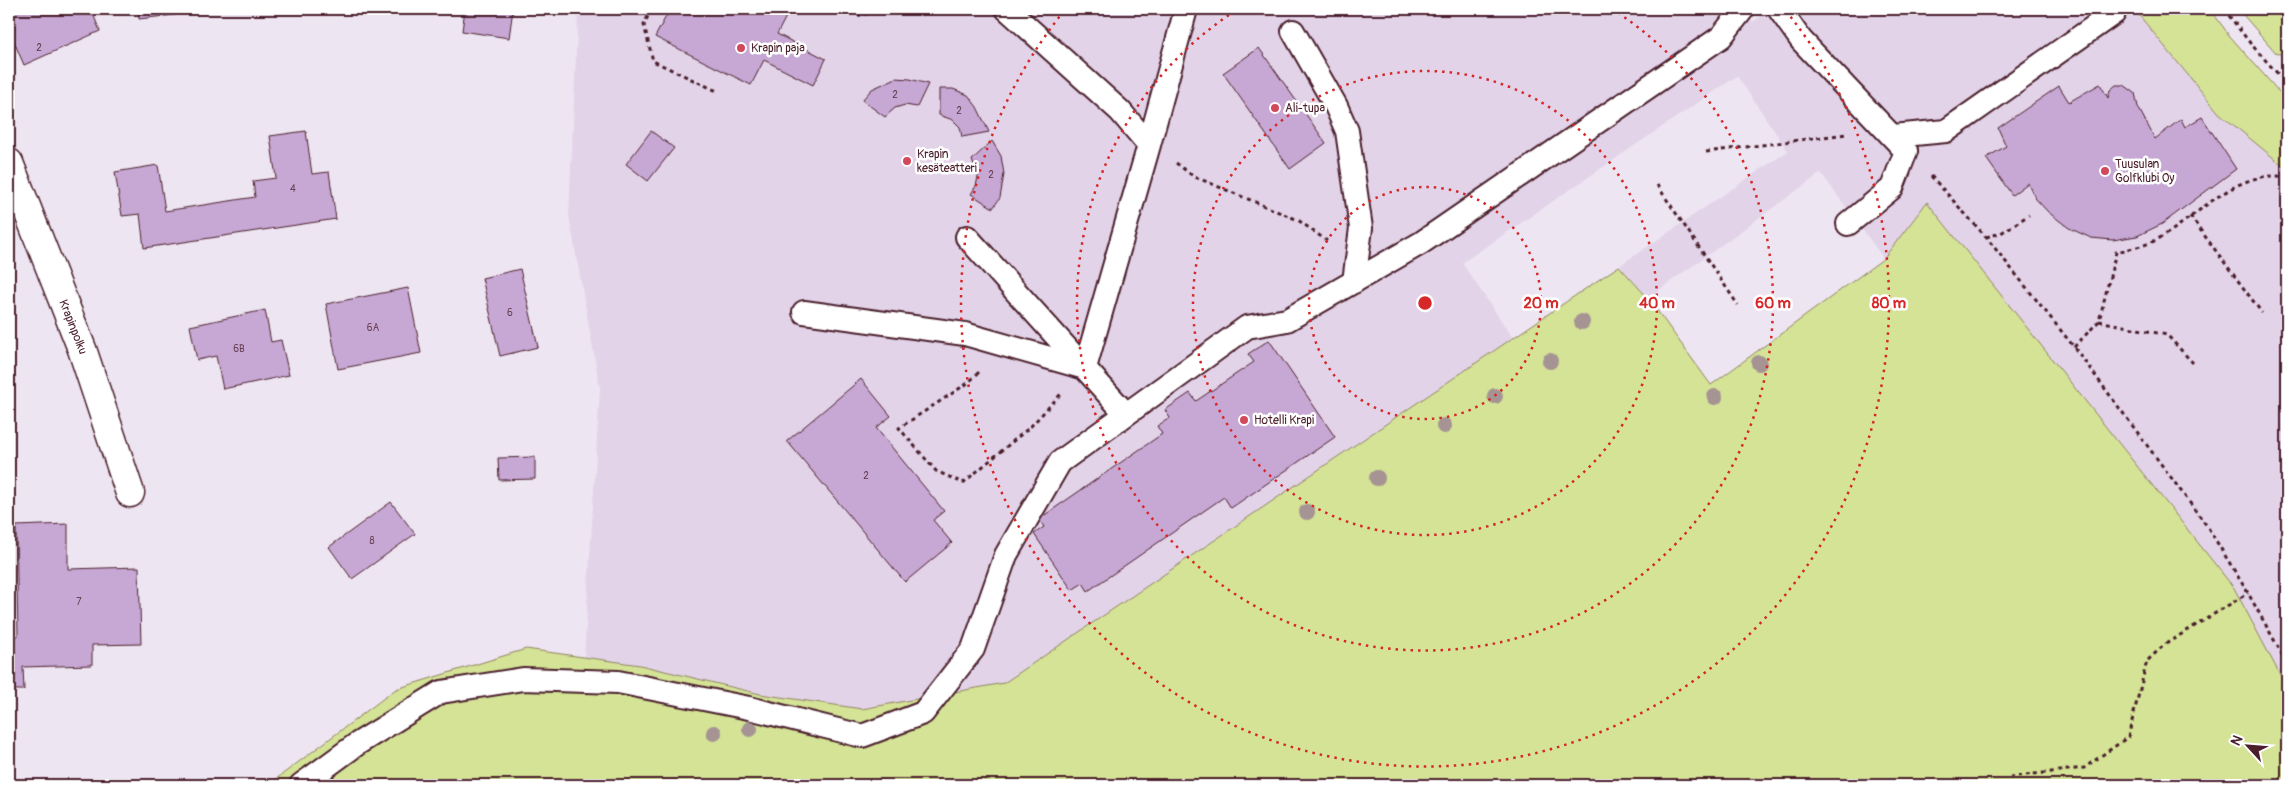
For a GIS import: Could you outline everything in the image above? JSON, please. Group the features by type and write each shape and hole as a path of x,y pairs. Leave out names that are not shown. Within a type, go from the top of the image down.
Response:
{"street":[{"name":"Krapinpolku","path":"9,163 82,349 130,493"}],"lane":[{"path":"1006,9 1120,111 1149,145"},
{"path":"1085,368 1186,9"},
{"path":"301,785 357,744 442,692 523,679 618,682 749,708 862,736 923,713 973,649 1006,555 1060,462 1247,327 1287,320 1355,272 1421,243 1721,37 1743,9"},
{"path":"1779,9 1801,40 1894,138 1892,188 1848,224"},
{"path":"1894,138 1946,130 2114,13 2111,9"},
{"path":"1293,31 1336,106 1347,131 1360,228 1355,272"},
{"path":"967,237 1126,414"},
{"path":"804,312 965,334 1085,368"}],"path":[{"path":"651,9 644,25 653,61 717,91"},
{"path":"842,9 862,16 874,9"},
{"path":"2224,9 2250,43 2287,84"},
{"path":"1706,152 1894,138 1986,237 2074,347 2207,526 2248,593 2287,663"},
{"path":"1149,145 1193,176 1298,220 1355,272"},
{"path":"2074,347 2099,321 2116,252 2156,241 2190,216 2248,179 2287,177"},
{"path":"1657,185 1738,304"},
{"path":"1986,237 2001,233 2029,215"},
{"path":"2190,216 2262,313"},
{"path":"2099,321 2167,334 2193,363"},
{"path":"1003,345 968,383 898,428 936,471 963,482 1030,427 1085,368"},
{"path":"2010,776 2084,768 2128,737 2148,661 2164,645 2248,593"}],"shaded area":[{"path":"578,9 1741,9 1753,22 1771,9 2134,9 2219,113 2287,169 2287,688 2234,588 1927,202 1884,259 1821,173 1648,298 1619,266 1788,151 1737,76 1462,263 1513,338 1004,683 862,709 760,694 640,665 584,657 600,388 569,215"}],"green space":[{"path":"2134,9 2210,9 2229,35 2287,101 2287,169 2219,113"},
{"path":"2238,9 2287,9 2287,53 2277,54"},
{"path":"1927,202 2234,588 2287,688 2287,785 268,785 396,689 526,649 640,665 760,694 862,709 1004,683 1619,266 1648,298 1711,385 1883,259"}],"building":[{"path":"9,9 91,9 100,31 24,65 9,30"},
{"path":"138,9 226,9 139,19"},
{"path":"465,9 513,9 509,38 462,31"},
{"name":"Krapin paja","path":"670,9 790,9 777,34 826,59 813,85 764,60 751,85 655,37"},
{"name":"Ali-tupa","path":"1259,48 1326,143 1290,169 1223,73"},
{"path":"896,78 910,79 928,84 917,107 905,105 895,108 885,117 862,100 872,89"},
{"path":"2100,84 2108,98 2110,90 2116,85 2124,85 2135,93 2138,107 2155,139 2181,119 2185,127 2202,117 2236,169 2162,224 2137,236 2113,240 2091,238 2069,228 2048,212 2035,198 2028,183 2012,195 1986,158 2006,146 1998,128 2059,86 2069,102"},
{"path":"939,89 953,89 968,95 977,107 989,132 962,137 960,127 953,120 939,115"},
{"path":"306,131 312,174 329,172 336,219 144,248 140,214 122,216 115,172 158,165 165,211 255,197 253,181 276,178 270,136"},
{"path":"651,131 674,148 648,181 626,164"},
{"path":"992,141 1001,156 1004,174 1000,198 993,208 971,194 976,186 978,177 972,160"},
{"path":"520,269 538,347 500,356 482,278"},
{"path":"408,288 421,353 338,369 326,304"},
{"path":"265,310 271,342 281,340 289,375 223,389 216,356 197,360 190,326"},
{"path":"1269,340 1335,437 1231,508 1224,497 1088,591 1083,583 1072,590 1034,534 1044,527 1039,519 1162,434 1157,426 1170,418 1165,410 1190,393 1196,401 1254,362 1248,354"},
{"path":"861,379 891,416 876,428 944,511 933,520 952,543 905,582 787,441"},
{"path":"535,457 535,479 499,480 498,458"},
{"path":"391,502 415,534 352,579 329,547"},
{"path":"68,524 68,569 139,567 141,644 92,645 92,665 23,667 24,690 9,690 9,636 18,636 16,526"}],"place":[{"name":"Krapin paja","path":"741,48"},
{"name":"Ali-tupa","path":"1275,108"},
{"name":"Krapin kesäteatteri","path":"907,161"},
{"name":"Tuusulan Golfklubi Oy","path":"2105,171"},
{"name":"Hotelli Krapi","path":"1244,420"}]}
